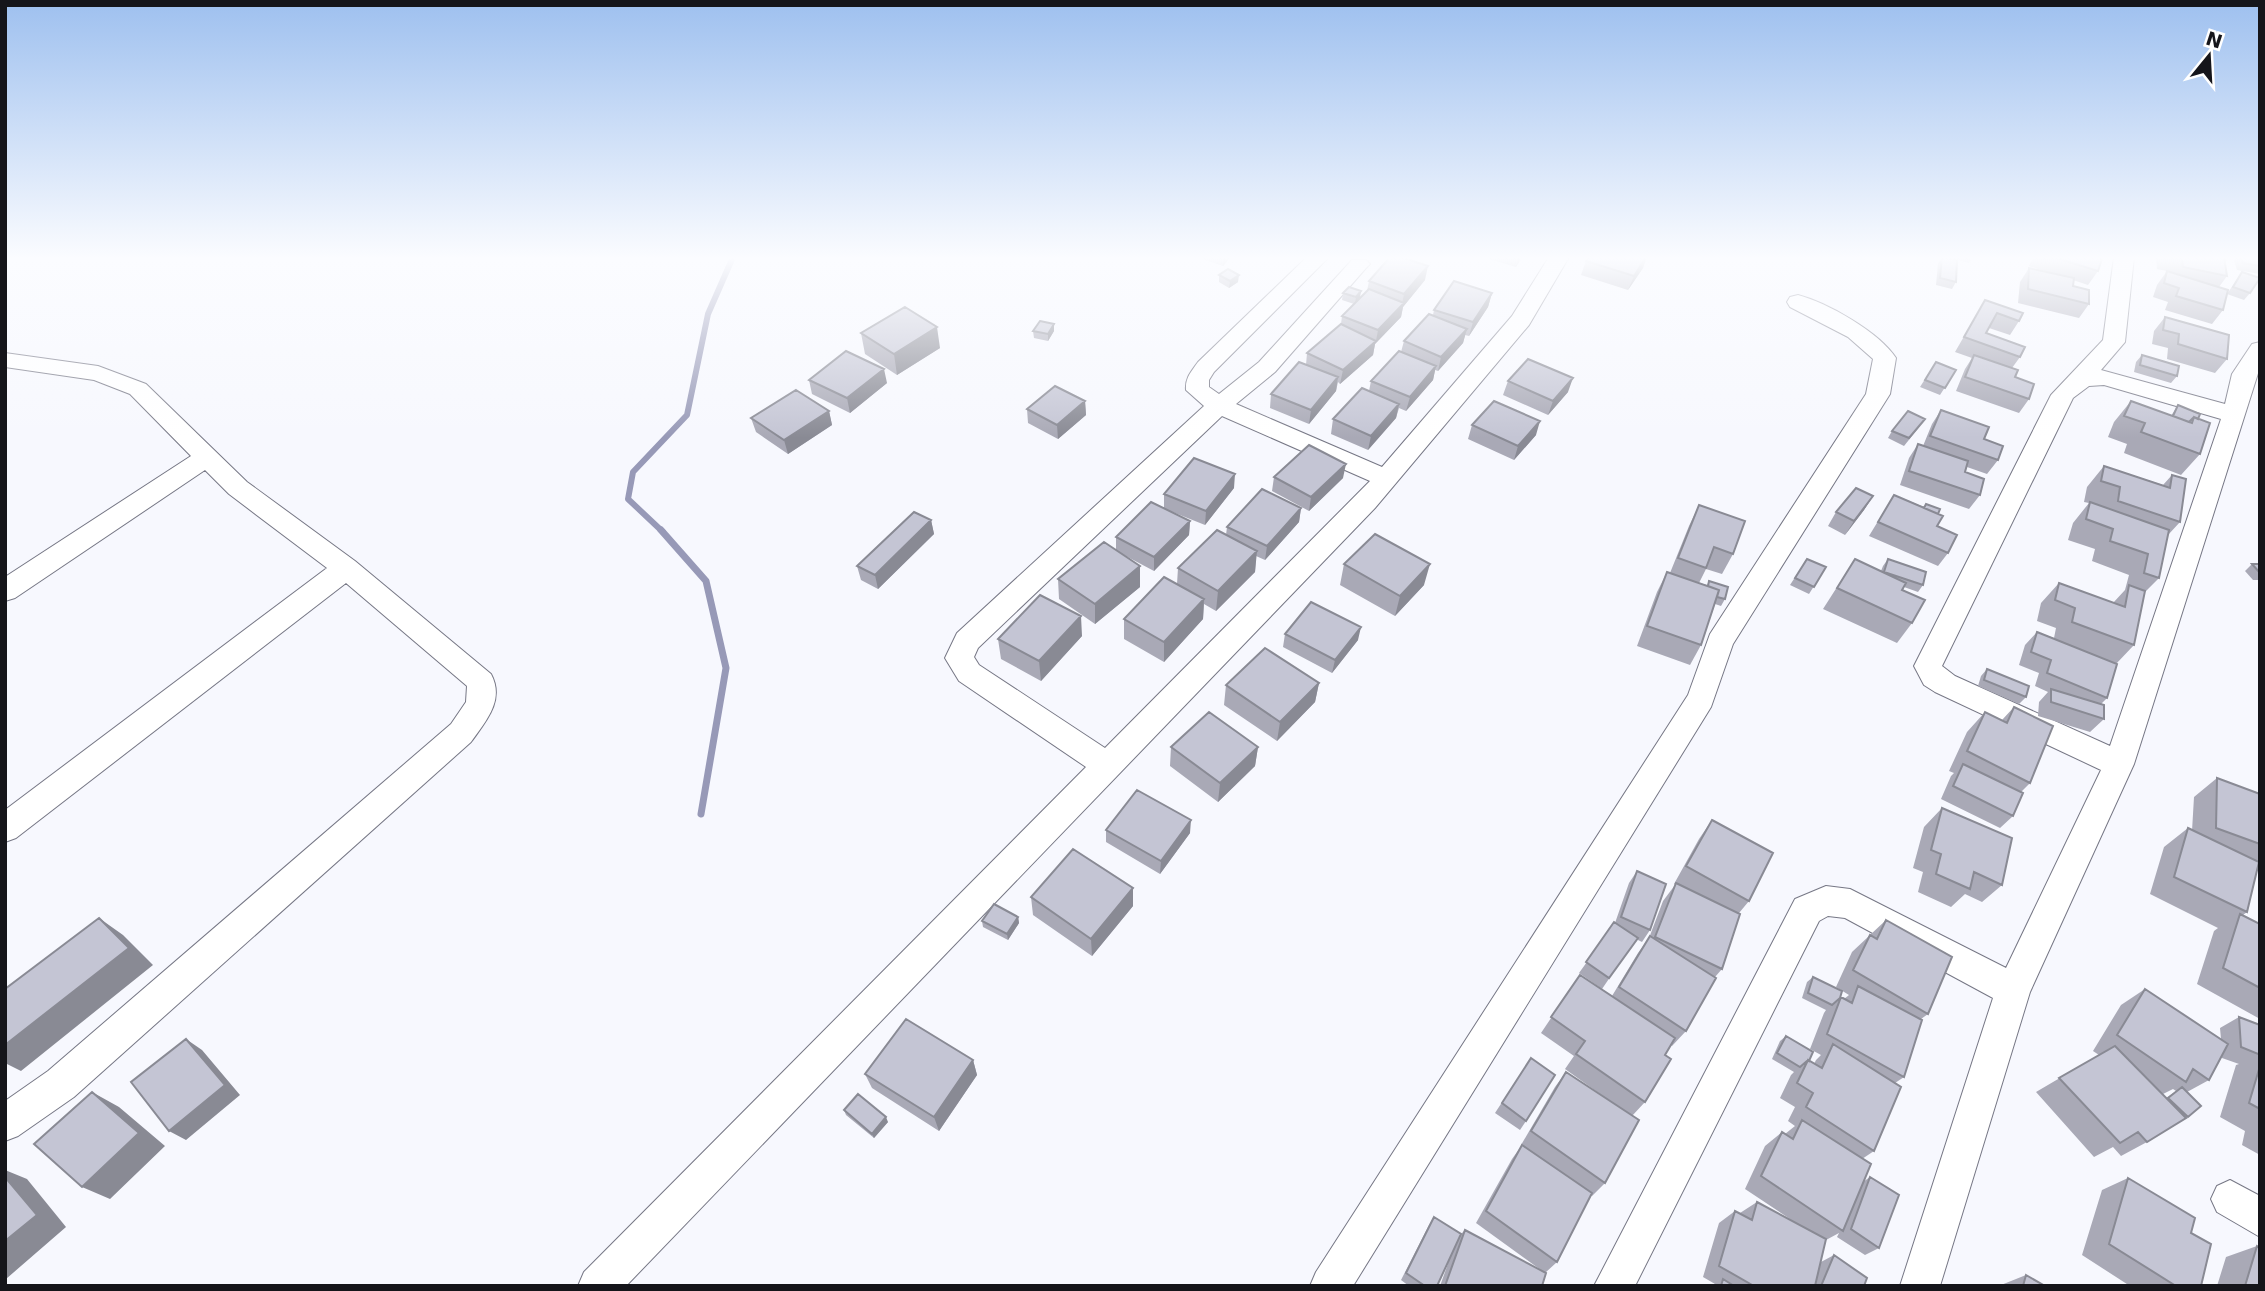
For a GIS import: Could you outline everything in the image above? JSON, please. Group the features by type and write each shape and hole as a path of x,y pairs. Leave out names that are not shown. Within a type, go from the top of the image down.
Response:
{"street":[{"path":"1259,317 1197,380 1198,390 1219,406 1386,478"},
{"path":"1108,766 969,673 958,658 967,641 1219,406 1267,367 1311,317"},
{"path":"598,1286 1386,478 1523,317"},
{"path":"1330,1286 1701,699 1720,642 1878,394 1885,358 1877,348 1853,330 1828,317"},
{"path":"2117,317 2114,342 2063,395 1928,666 1934,677 1945,684 2119,764"},
{"path":"1920,1286 2012,990 2119,764 2234,415 2252,377 2260,349"},
{"path":"5,360 98,373 138,389 209,456 238,488 346,568 481,682 481,704 461,733 61,1084 5,1123"},
{"path":"2083,377 2105,378 2234,415"},
{"path":"5,591 209,456"},
{"path":"5,828 346,568"},
{"path":"1614,1286 1807,910 1826,901 1850,904 2012,990"}],"building":[{"path":"888,317 921,317 937,327 894,354 861,333"},
{"path":"1345,317 1390,317 1378,330"},
{"path":"1426,317 1437,317 1467,329 1441,357 1404,341"},
{"path":"1458,317 1476,317 1473,322"},
{"path":"1975,317 1995,317 1986,333 2025,347 2020,357 1964,337"},
{"path":"2166,317 2229,335 2227,359 2178,344 2179,334 2163,330"},
{"path":"1040,321 1054,324 1048,334 1033,331"},
{"path":"1341,324 1376,341 1343,370 1307,353"},
{"path":"846,351 884,369 847,398 809,380"},
{"path":"1399,351 1436,366 1410,397 1371,381"},
{"path":"1974,355 2018,370 2015,377 2034,384 2029,399 1965,377"},
{"path":"2142,355 2179,366 2177,376 2140,365"},
{"path":"1528,359 1573,378 1553,401 1508,381"},
{"path":"1299,362 1338,377 1311,410 1271,394"},
{"path":"1936,362 1956,370 1945,388 1925,380"},
{"path":"1055,386 1085,401 1057,425 1027,409"},
{"path":"1362,388 1399,404 1371,436 1333,419"},
{"path":"796,390 829,411 784,440 751,418"},
{"path":"1494,401 1540,421 1518,446 1472,425"},
{"path":"2131,401 2192,423 2194,417 2210,423 2200,454 2141,432 2145,423 2124,416"},
{"path":"2178,405 2200,414 2198,419 2194,417 2189,422 2173,416"},
{"path":"1941,410 1989,427 1984,439 2003,446 1998,460 1930,436"},
{"path":"1908,411 1925,419 1909,438 1892,431"},
{"path":"1918,444 1968,461 1965,472 1984,479 1980,495 1909,471"},
{"path":"1309,445 1346,464 1311,497 1274,477"},
{"path":"1194,458 1235,474 1206,511 1164,494"},
{"path":"2104,466 2170,488 2172,475 2186,479 2180,522 2118,501 2120,487 2101,481"},
{"path":"1856,488 1873,496 1854,521 1836,512"},
{"path":"1262,489 1301,508 1267,546 1227,527"},
{"path":"1894,495 1943,516 1937,526 1957,535 1948,553 1878,522"},
{"path":"1151,502 1190,521 1154,557 1116,537"},
{"path":"2090,502 2169,530 2159,578 2144,573 2148,554 2110,541 2113,529 2086,519"},
{"path":"1926,504 1940,509 1938,514 1924,508"},
{"path":"1699,505 1745,521 1733,554 1714,547 1706,568 1678,558"},
{"path":"914,512 931,520 875,575 857,566"},
{"path":"1217,530 1257,551 1218,591 1178,568"},
{"path":"1375,534 1430,564 1400,596 1344,564"},
{"path":"1104,542 1140,566 1095,604 1058,579"},
{"path":"1807,559 1826,567 1814,587 1795,578"},
{"path":"1855,559 1906,583 1902,590 1925,600 1912,623 1837,588"},
{"path":"1888,559 1926,572 1923,585 1884,572"},
{"path":"2252,564 2260,564 2260,573"},
{"path":"1667,572 1719,590 1701,645 1647,626"},
{"path":"1164,577 1204,599 1164,642 1124,619"},
{"path":"1709,581 1728,587 1725,599 1717,597 1719,590 1708,586"},
{"path":"2059,583 2125,607 2129,585 2145,591 2134,645 2072,622 2075,608 2055,600"},
{"path":"1040,595 1081,616 1039,661 998,639"},
{"path":"1311,602 1361,627 1335,660 1285,634"},
{"path":"2037,632 2117,664 2107,698 2047,673 2051,660 2031,652"},
{"path":"1265,648 1319,683 1280,722 1226,685"},
{"path":"1987,669 2029,686 2026,697 1984,680"},
{"path":"2051,689 2104,705 2104,719 2051,702"},
{"path":"2014,707 2053,726 2030,783 1967,751 1985,712 2007,723"},
{"path":"1209,712 1258,747 1220,783 1171,747"},
{"path":"1963,764 2023,793 2013,816 1953,786"},
{"path":"2217,778 2260,794 2260,844 2216,828"},
{"path":"1137,790 1191,820 1161,861 1106,830"},
{"path":"1942,808 2012,838 2002,885 1974,872 1970,889 1936,874 1941,854 1931,850"},
{"path":"1712,820 1773,853 1749,901 1686,866"},
{"path":"2188,828 2259,862 2247,912 2174,877"},
{"path":"1073,849 1133,888 1091,939 1031,897"},
{"path":"1637,871 1666,884 1650,930 1621,917"},
{"path":"1676,883 1740,914 1722,969 1655,937"},
{"path":"994,904 1018,917 1007,934 982,921"},
{"path":"2240,914 2260,924 2260,988 2223,968"},
{"path":"99,918 129,948 5,1045 5,989"},
{"path":"1886,920 1952,957 1928,1014 1853,970 1870,935 1877,939"},
{"path":"1614,922 1638,938 1609,978 1586,962"},
{"path":"1650,936 1716,978 1686,1031 1619,987"},
{"path":"1580,975 1675,1038 1665,1055 1671,1059 1645,1102 1576,1054 1585,1041 1551,1017"},
{"path":"1813,977 1842,991 1840,998 1832,1005 1808,993"},
{"path":"1858,986 1922,1020 1904,1077 1827,1034 1841,997 1852,1003"},
{"path":"2145,989 2228,1044 2209,1080 2193,1069 2186,1082 2117,1035"},
{"path":"2239,1017 2260,1025 2260,1053 2241,1047"},
{"path":"906,1019 973,1060 934,1117 865,1074"},
{"path":"1786,1036 1813,1052 1809,1061 1800,1067 1777,1053"},
{"path":"186,1039 225,1085 169,1131 131,1082"},
{"path":"1833,1044 1901,1087 1874,1151 1806,1107 1813,1093 1797,1083 1808,1060 1822,1068"},
{"path":"2115,1046 2186,1118 2147,1142 2138,1132 2120,1143 2059,1078"},
{"path":"1531,1058 1555,1075 1526,1121 1502,1103"},
{"path":"2260,1066 2260,1109 2249,1103"},
{"path":"1566,1072 1639,1120 1605,1183 1531,1131"},
{"path":"2182,1087 2201,1106 2188,1117 2168,1098"},
{"path":"92,1092 139,1133 82,1187 34,1144"},
{"path":"858,1094 886,1117 872,1134 844,1110"},
{"path":"1802,1120 1871,1164 1843,1231 1761,1176 1782,1132 1793,1139"},
{"path":"1522,1145 1592,1193 1557,1262 1486,1211"},
{"path":"5,1177 37,1215 5,1241"},
{"path":"1870,1177 1899,1195 1879,1248 1851,1229"},
{"path":"2128,1178 2195,1218 2191,1233 2211,1244 2201,1286 2176,1286 2109,1244"},
{"path":"1757,1202 1826,1239 1815,1286 1754,1286 1719,1266 1735,1211 1752,1220"},
{"path":"1434,1217 1461,1234 1437,1286 1425,1286 1406,1273"},
{"path":"1465,1230 1546,1273 1542,1286 1445,1286"},
{"path":"2257,1246 2260,1248 2260,1286 2245,1286"},
{"path":"1834,1255 1867,1278 1864,1286 1821,1286"},
{"path":"2026,1275 2045,1286 2023,1286"},
{"path":"1723,1279 1734,1286 1721,1286"}],"waterway":[{"path":"662,531 628,499 633,472 687,415 707,317"},
{"path":"662,531 706,581 726,668 701,814"}]}
